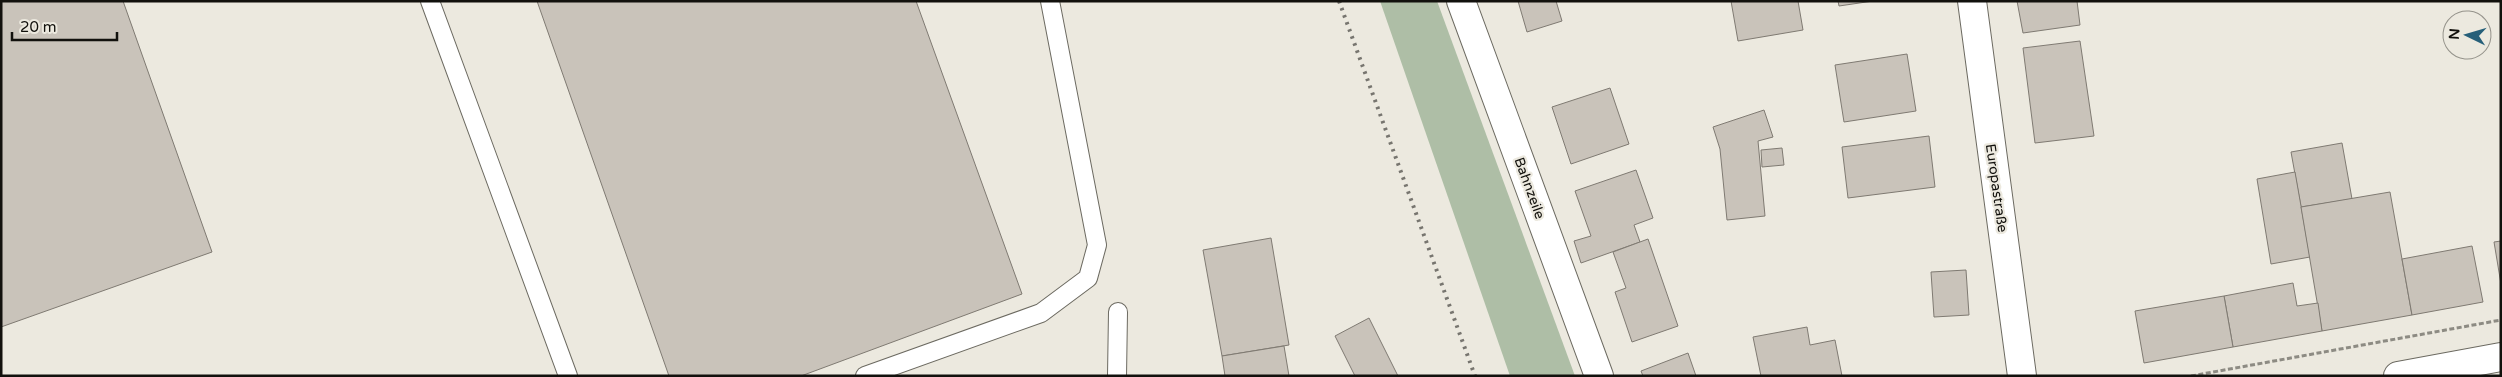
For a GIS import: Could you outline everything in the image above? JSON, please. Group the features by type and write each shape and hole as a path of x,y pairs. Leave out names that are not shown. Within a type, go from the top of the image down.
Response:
{"street":[{"name":"Bahnzeile","path":"1461,1 1599,376"},
{"name":"Europastraße","path":"1972,1 2022,376"},
{"path":"2398,376 2501,357"}],"lane":[{"path":"430,1 568,376"},
{"path":"865,376 1041,313 1088,278 1097,245 1050,1"},
{"path":"1117,376 1118,312"}],"path":[{"path":"2191,376 2501,320"}],"green space":[{"path":"1380,1 1437,1 1575,376 1510,376"}],"building":[{"path":"1,1 123,1 212,252 1,327"},
{"path":"537,1 916,1 1022,294 801,376 669,376"},
{"path":"1518,1 1556,1 1562,21 1527,32"},
{"path":"1731,1 1798,1 1803,30 1738,41"},
{"path":"1838,1 1873,1 1839,6"},
{"path":"2017,1 2077,1 2080,25 2023,33"},
{"path":"2080,41 2094,136 2035,143 2023,48"},
{"path":"1907,54 1916,111 1844,122 1835,65"},
{"path":"1610,88 1629,144 1571,164 1552,107"},
{"path":"1764,110 1773,137 1758,141 1765,216 1727,220 1720,149 1713,127"},
{"path":"1929,136 1935,187 1848,198 1842,147"},
{"path":"2342,143 2352,199 2301,207 2291,152"},
{"path":"1782,148 1784,165 1762,167 1761,150"},
{"path":"1636,170 1653,218 1634,225 1640,242 1581,263 1574,241 1591,236 1575,191"},
{"path":"2295,172 2310,257 2271,264 2257,179"},
{"path":"2390,192 2412,315 2322,331 2301,207"},
{"path":"1271,238 1289,345 1222,356 1203,250"},
{"path":"1648,239 1678,326 1632,342 1615,292 1626,288 1613,252"},
{"path":"2501,241 2501,284 2494,242"},
{"path":"2472,246 2483,302 2412,315 2402,259"},
{"path":"1966,270 1969,315 1934,317 1931,272"},
{"path":"2293,283 2297,306 2318,303 2322,331 2233,347 2224,296"},
{"path":"2224,296 2233,347 2144,363 2135,311"},
{"path":"1369,318 1398,376 1355,376 1335,336"},
{"path":"1807,327 1810,345 1835,340 1842,376 1761,376 1753,337"},
{"path":"1284,346 1289,376 1225,376 1222,356"},
{"path":"1688,353 1696,376 1643,376 1641,371"}],"railway":[{"path":"1339,1 1475,376"}]}
